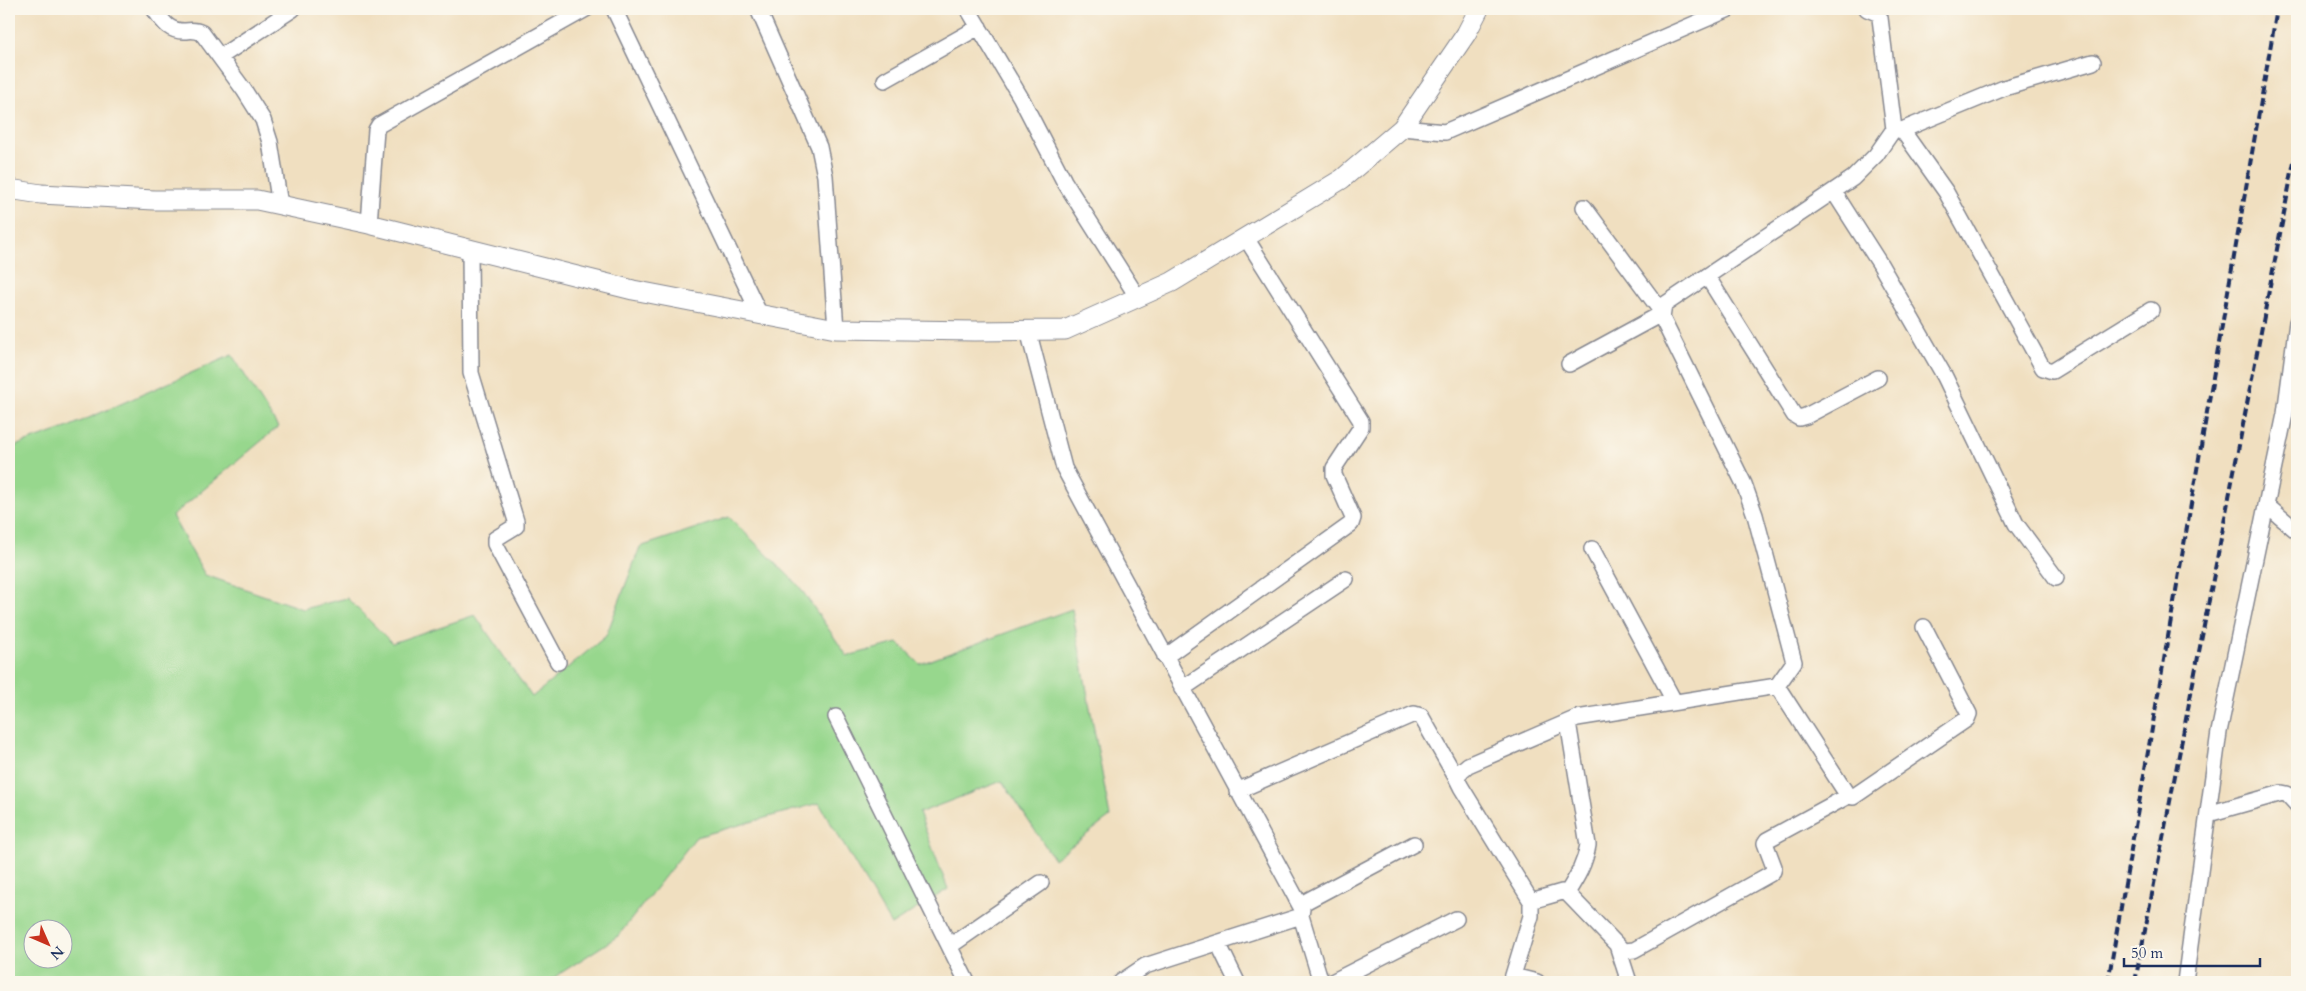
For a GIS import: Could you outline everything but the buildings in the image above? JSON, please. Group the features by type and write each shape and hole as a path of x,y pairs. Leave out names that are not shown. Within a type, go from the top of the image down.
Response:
{"street":[{"path":"154,9 163,22 174,30 196,30 202,33 244,90 263,120 270,142 280,205"},
{"path":"220,57 293,9"},
{"path":"370,224 376,130 379,125 586,9"},
{"path":"614,9 760,315"},
{"path":"758,9 819,147 825,176 836,329"},
{"path":"968,9 1021,98 1064,181 1138,298"},
{"path":"9,189 41,194 154,200 257,200 370,224 633,290 836,329 1064,330 1172,282 1342,179 1402,128 1466,34 1479,9"},
{"path":"1402,128 1445,132 1729,9"},
{"path":"1867,9 1877,13 1880,18 1898,130 1946,192 2043,368 2052,371 2151,310"},
{"path":"885,80 979,27"},
{"path":"1569,364 1661,313 1664,306 1834,192 1867,166 1898,130 2004,88 2093,62"},
{"path":"1834,192 1880,264 1945,378 2016,524 2056,578"},
{"path":"1457,779 1461,771 1468,765 1577,718 1674,701 1727,696 1777,686 1794,662 1755,515 1744,484 1661,313 1584,207"},
{"path":"1165,657 1350,524 1353,518 1334,475 1334,468 1361,427 1362,421 1246,238"},
{"path":"470,248 472,373 516,521 516,526 495,539 495,544 558,662"},
{"path":"1707,276 1794,414 1799,418 1878,378"},
{"path":"2185,982 2219,732 2285,414 2297,322"},
{"path":"1028,330 1064,468 1301,910 1321,982"},
{"path":"2266,505 2297,531"},
{"path":"1592,549 1674,701"},
{"path":"1182,689 1346,579"},
{"path":"1531,901 1562,892 1567,893 1617,945 1625,951 1634,950 1770,874 1774,867 1764,843 1767,840 1848,796 1853,797 1857,795 1967,719 1970,714 1924,627"},
{"path":"1777,686 1848,796"},
{"path":"1237,791 1414,714 1421,716 1531,901 1530,916 1512,979 1537,982"},
{"path":"836,716 968,982"},
{"path":"1567,893 1581,872 1586,859 1588,845 1568,722"},
{"path":"2208,814 2282,793 2287,794 2297,805"},
{"path":"1120,982 1145,966 1218,943 1301,910 1414,844"},
{"path":"950,946 1041,883"},
{"path":"1332,982 1456,920"},
{"path":"1218,943 1237,982"},
{"path":"1617,945 1629,982"}],"green space":[{"path":"232,355 278,427 172,516 205,575 303,609 347,598 392,643 475,615 532,697 606,636 640,547 729,517 799,586 847,656 898,643 920,664 1072,609 1110,817 1054,859 1002,781 919,813 948,889 891,925 819,803 696,837 618,936 547,982 9,982 9,448 66,428"}],"railway":[{"path":"2108,982 2277,9"},
{"path":"2135,982 2297,146"}]}
